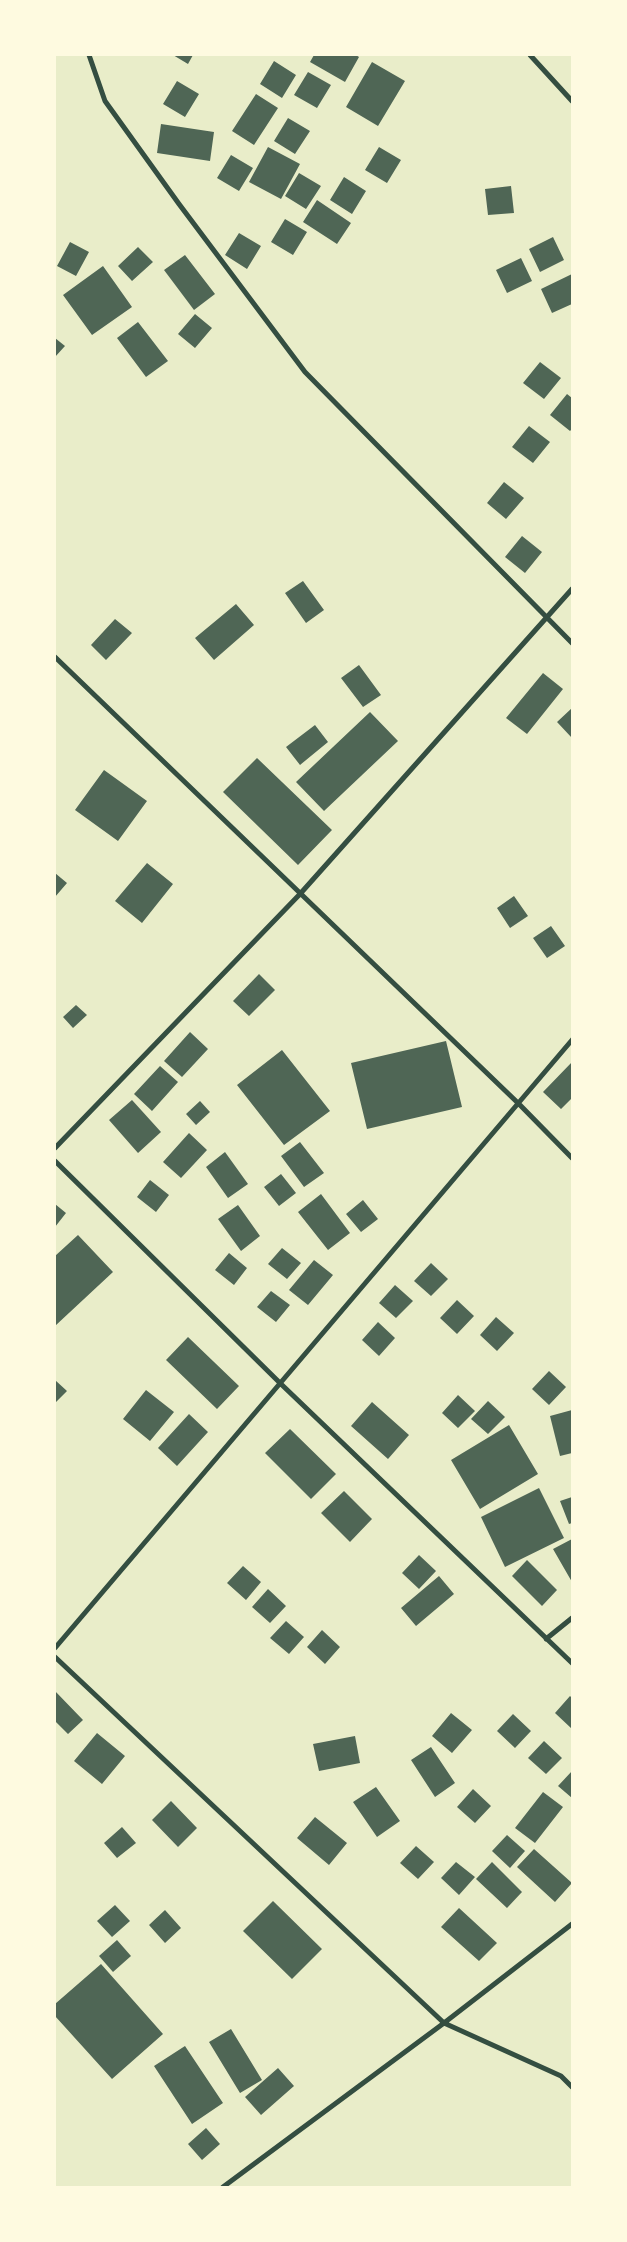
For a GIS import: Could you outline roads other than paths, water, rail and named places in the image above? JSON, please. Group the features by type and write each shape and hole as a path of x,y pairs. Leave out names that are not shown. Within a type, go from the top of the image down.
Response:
{"street":[{"path":"89,55 105,101 304,372 572,643"},
{"path":"530,55 572,102"},
{"path":"55,1148 300,894 572,589"},
{"path":"55,658 519,1104 572,1158"},
{"path":"55,1648 572,1040"},
{"path":"55,1161 281,1384 572,1663"},
{"path":"546,1639 572,1618"},
{"path":"55,1657 444,2023 561,2076 572,2086"},
{"path":"223,2187 444,2023 572,1924"}]}
